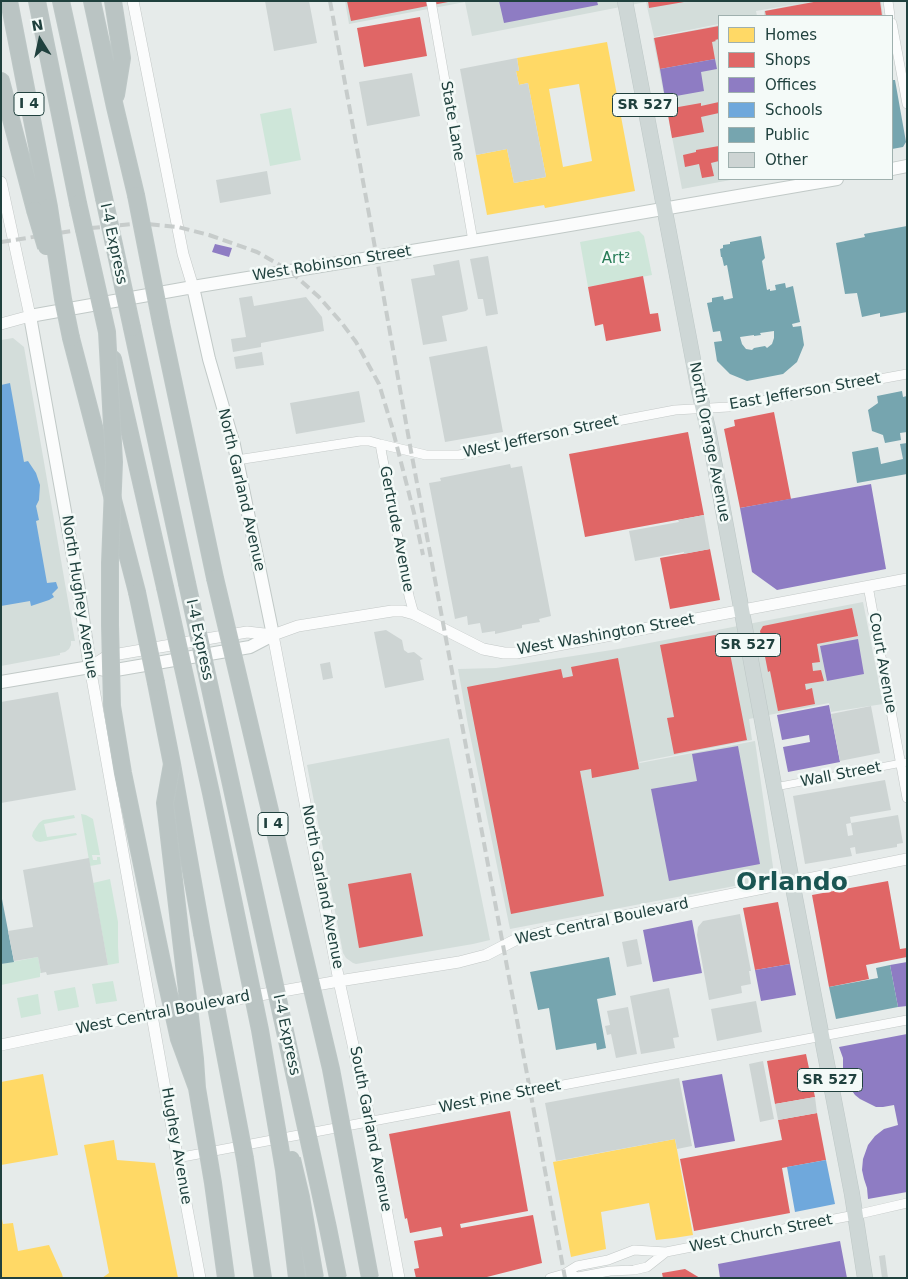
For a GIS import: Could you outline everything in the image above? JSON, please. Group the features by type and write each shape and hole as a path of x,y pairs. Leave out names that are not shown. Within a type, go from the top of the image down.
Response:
{"highway":[{"name":"I 4","path":"9,1 42,208"},
{"name":"I-4 Express","path":"37,1 78,203 213,803 260,1030 284,1170 297,1278"},
{"name":"I-4 Express","path":"61,1 338,1278"},
{"name":"I 4","path":"92,1 136,195 215,578 330,1069 370,1278"},
{"path":"112,1 122,58 115,107"},
{"path":"1,81 42,208 71,338 137,592 172,764 245,1158 263,1278"},
{"path":"107,332 114,462 110,590 112,706 123,773 179,1039 197,1088"},
{"path":"172,764 165,803 197,1088 226,1278"},
{"path":"260,1030 282,1112 301,1197 316,1278"}],"main road":[{"name":"North Orange Avenue","path":"626,1 792,882"},
{"path":"893,169 907,166"},
{"name":"West Robinson Street","path":"30,316 831,180"},
{"name":"North Garland Avenue","path":"193,287 209,359 237,460 273,635"},
{"name":"North Hughey Avenue","path":"30,316 78,584 90,666"},
{"name":"West Washington Street","path":"1,682 90,666 110,671 250,647 273,635"},
{"name":"SR 527","path":"792,882 855,1215 865,1278"}],"street":[{"name":"North Garland Avenue","path":"133,1 183,254 193,287"},
{"name":"State Lane","path":"431,1 473,241"},
{"path":"888,1 890,15"},
{"path":"893,28 907,104"},
{"name":"North Hughey Avenue","path":"1,182 30,316"},
{"name":"West Robinson Street","path":"1,324 30,316"},
{"name":"East Jefferson Street","path":"703,408 728,407 907,374"},
{"name":"West Jefferson Street","path":"237,460 354,441 369,441 426,455 459,455 571,429 675,410 703,408"},
{"name":"Gertrude Avenue","path":"380,444 414,614"},
{"name":"West Washington Street","path":"273,635 298,626 385,611 398,611 414,614 489,651 510,653 907,579"},
{"name":"Court Avenue","path":"868,586 904,763 907,798"},
{"name":"North Garland Avenue","path":"273,635 339,981"},
{"name":"North Hughey Avenue","path":"90,666 152,1014"},
{"name":"Wall Street","path":"775,787 904,763"},
{"name":"West Central Boulevard","path":"1,1045 152,1014 466,961 486,955 515,940 533,934 907,859"},
{"name":"South Garland Avenue","path":"339,981 370,1122 399,1278"},
{"name":"Hughey Avenue","path":"152,1014 200,1278"},
{"name":"West Pine Street","path":"177,1158 907,1020"},
{"name":"West Church Street","path":"550,1278 564,1274 577,1266 608,1260 634,1250 666,1252 907,1203"},
{"path":"642,1250 646,1256 646,1267"},
{"path":"626,1252 625,1260 630,1271"},
{"name":"West Church Street","path":"564,1274 578,1277 610,1271 630,1271 646,1267 666,1252"}],"shaded area":[{"path":"345,1 881,1 883,15 764,15 764,11 797,4 756,11 757,15 718,15 718,24 654,37 646,2 472,36 465,2 349,24"},
{"path":"718,25 718,180 731,180 682,189 653,38"},
{"path":"13,338 24,347 75,641 71,641 69,649 60,653 60,655 1,666 1,340"},
{"path":"863,602 883,704 831,712 829,703 749,719 752,740 639,762 755,741 773,867 773,872 766,880 510,929 458,669 496,668 618,649"},
{"path":"449,738 490,940 353,963 343,953 307,765"}],"green space":[{"path":"291,108 301,160 270,166 260,114"},
{"name":"Art²","path":"639,231 644,236 652,275 588,287 580,242"},
{"path":"81,814 93,819 100,855 92,855 93,860 97,860 97,857 100,857 101,864 90,866"},
{"path":"74,815 75,818 44,824 47,837 76,833 77,835 40,842 36,841 32,836 39,823 43,820"},
{"path":"110,879 118,922 119,963 108,965 93,883"},
{"path":"38,957 40,977 1,985 1,964"},
{"path":"113,981 117,1001 96,1004 92,984"},
{"path":"75,987 79,1007 58,1011 54,991"},
{"path":"38,994 41,1014 21,1018 17,998"}],"building: Homes":[{"path":"607,42 635,191 545,208 544,205 487,215 476,155 507,149 514,183 546,177 528,83 519,85 516,71 519,71 517,58","holes":["579,84 592,161 563,167 549,89"]},
{"path":"43,1074 58,1155 1,1165 1,1082"},
{"path":"675,1139 693,1235 656,1240 649,1203 601,1212 606,1249 571,1257 553,1162"},
{"path":"114,1140 117,1160 155,1163 178,1278 102,1278 109,1273 84,1145"},
{"path":"1,1219 3,1224 13,1223 18,1251 49,1245 63,1278 1,1278"}],"building: Shops":[{"path":"347,1 448,1 448,2 351,21"},
{"path":"648,1 684,1 684,2 649,8"},
{"path":"819,1 880,1 882,15 766,15 765,11"},
{"path":"420,17 427,56 364,67 357,28"},
{"path":"718,26 718,39 712,42 715,59 660,69 654,38"},
{"path":"718,102 718,113 701,117 704,132 672,138 667,109 701,103 701,106"},
{"path":"718,146 718,161 711,163 714,176 702,178 699,164 685,167 683,155 696,152 696,150"},
{"path":"643,276 650,314 658,313 661,331 606,341 603,324 595,326 588,287"},
{"path":"774,412 791,499 740,508 724,429 735,426 734,420"},
{"path":"688,432 704,515 585,537 569,454"},
{"path":"710,549 720,600 670,609 660,558"},
{"path":"852,608 858,636 817,644 820,662 812,663 813,671 821,670 824,681 805,684 806,690 812,688 815,704 778,711 760,631 763,626"},
{"path":"726,633 747,740 674,754 667,718 674,717 660,645"},
{"path":"618,658 639,769 592,778 591,769 580,771 604,896 511,914 467,687 561,669 563,678 573,676 571,667"},
{"path":"411,873 423,936 359,948 348,884"},
{"path":"888,881 900,949 907,948 907,957 866,965 869,979 829,987 812,895"},
{"path":"778,902 790,964 755,970 743,908"},
{"path":"806,1054 815,1097 775,1104 767,1061"},
{"path":"510,1111 528,1211 460,1224 461,1228 533,1215 542,1263 483,1278 416,1278 414,1269 419,1268 414,1241 443,1236 441,1227 410,1233 407,1218 405,1219 389,1134"},
{"path":"817,1113 826,1160 782,1168 790,1213 694,1231 680,1159 782,1140 778,1120"},
{"path":"685,1269 700,1278 663,1278 662,1273"}],"building: Offices":[{"path":"499,1 597,1 598,5 504,23"},
{"path":"715,59 717,69 701,72 704,91 665,98 660,69"},
{"path":"215,244 232,248 229,257 212,252"},
{"path":"871,484 886,569 777,590 752,572 740,508"},
{"path":"858,639 864,674 827,681 820,646"},
{"path":"829,705 840,762 788,772 783,747 810,742 809,735 782,740 777,715"},
{"path":"738,746 760,864 669,881 651,789 697,781 692,754"},
{"path":"692,920 702,973 653,982 643,930"},
{"path":"907,962 907,1006 898,1007 890,965"},
{"path":"790,964 796,995 761,1001 755,970"},
{"path":"907,1034 907,1192 868,1199 862,1170 863,1159 868,1145 884,1129 898,1125 894,1105 876,1107 855,1095 846,1082 843,1058 839,1047"},
{"path":"722,1074 735,1141 695,1148 682,1081"},
{"path":"840,1241 847,1278 720,1278 718,1264"}],"building: Schools":[{"path":"10,383 24,462 28,461 36,473 40,485 39,500 36,506 39,520 36,521 47,583 56,582 58,588 52,594 54,597 31,606 30,601 1,606 1,385"},
{"path":"826,1160 835,1204 795,1212 787,1167"}],"building: Public":[{"path":"893,80 895,80 906,142 903,147 893,149"},
{"path":"907,226 907,312 880,317 880,313 862,317 857,293 845,294 836,243 865,237 864,234"},
{"path":"761,236 765,258 762,261 767,290 776,290 775,285 785,283 786,288 793,286 800,322 792,324 793,327 801,326 804,345 797,362 783,374 747,381 730,374 717,361 714,342 722,341 720,331 713,332 707,303 712,302 712,298 723,296 724,300 733,298 727,265 724,266 720,249 723,248 723,245 730,244 730,242","holes":["774,331 772,344 767,348 765,346 752,350 746,349 740,337 761,335 760,333"]},
{"path":"902,391 903,397 907,396 907,432 900,433 901,440 885,443 883,435 872,431 868,410 878,403 877,396"},
{"path":"907,443 907,474 857,483 852,452 878,447 881,464 903,459 900,444"},
{"path":"1,899 14,962 1,964"},
{"path":"609,957 616,995 597,999 606,1048 597,1050 596,1043 556,1050 549,1008 538,1010 530,972"},
{"path":"890,965 898,1007 836,1019 829,987 878,978 876,968"}],"building: Other":[{"path":"265,1 309,1 317,43 274,51"},
{"path":"517,58 519,71 516,71 519,85 528,83 546,177 514,183 507,149 476,155 460,69"},
{"path":"412,73 420,116 367,126 359,82"},
{"path":"267,171 271,194 220,203 216,180"},
{"path":"488,256 498,314 486,316 483,299 478,299 470,259"},
{"path":"459,260 468,309 442,316 447,341 423,345 411,279 435,275 433,265"},
{"path":"252,296 254,306 306,297 322,317 324,331 261,343 261,347 233,352 231,339 246,337 239,298"},
{"path":"487,346 503,432 445,442 429,357"},
{"path":"262,352 264,365 236,369 234,357"},
{"path":"359,391 365,422 296,434 290,403"},
{"path":"510,464 511,468 522,466 551,616 539,619 540,622 522,625 522,628 495,634 495,631 482,633 480,623 468,625 467,616 455,619 429,483 441,481 440,478"},
{"path":"704,515 710,549 635,561 629,531 679,522 678,520"},
{"path":"386,630 402,640 404,650 408,653 414,652 423,659 420,660 424,680 385,688 374,632"},
{"path":"330,662 333,678 323,680 320,664"},
{"path":"58,692 76,790 1,803 1,702"},
{"path":"871,706 880,753 840,761 831,714"},
{"path":"885,780 891,810 850,817 851,823 898,815 903,843 897,844 897,847 856,854 855,847 850,848 852,856 805,864 793,796","holes":["851,823 853,835 848,836 846,824"]},
{"path":"89,858 108,965 47,975 46,972 41,973 38,957 14,961 8,931 33,927 23,870"},
{"path":"740,914 751,971 749,971 751,984 741,986 742,993 709,1000 697,935 698,927 703,921"},
{"path":"637,939 642,964 627,967 622,942"},
{"path":"669,988 679,1037 673,1038 675,1048 641,1054 630,996"},
{"path":"756,1001 762,1032 717,1041 711,1009"},
{"path":"628,1007 637,1054 616,1058 611,1034 607,1035 605,1026 610,1025 607,1011"},
{"path":"763,1061 774,1119 760,1122 749,1064"},
{"path":"679,1078 692,1146 677,1149 675,1139 556,1161 545,1103"},
{"path":"815,1097 817,1113 778,1120 775,1104"},
{"path":"885,1255 888,1278 882,1278 879,1256"}],"railway":[{"path":"330,1 411,451 565,1278"},
{"path":"1,242 91,228 133,224 178,227 209,235 257,252 290,271 319,297 341,322 356,342 379,384 392,427 423,555"}],"district":[{"name":"Orlando","path":"792,883"}]}
